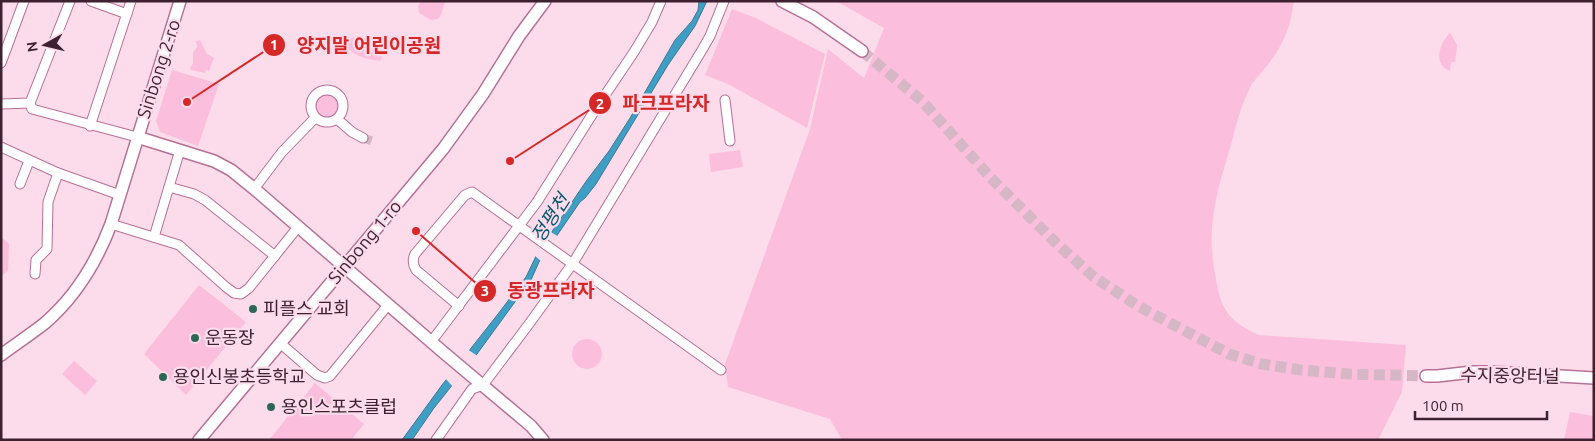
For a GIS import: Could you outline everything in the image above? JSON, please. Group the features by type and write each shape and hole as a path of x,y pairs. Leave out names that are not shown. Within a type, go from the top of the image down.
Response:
{"street":[{"path":"1,63 24,1"},
{"path":"1,104 30,103 70,1"},
{"path":"91,1 127,14"},
{"path":"90,126 131,1"},
{"name":"Sinbong 2-ro","path":"1,355 45,323 65,303 88,272 104,243 180,1"},
{"name":"Sinbong 1-ro","path":"199,440 443,149 483,94 519,36 545,1"},
{"path":"431,342 537,202 595,110 621,73 652,22 661,1"},
{"path":"436,440 472,389 529,324 573,263 698,57 710,36 724,1"},
{"path":"782,1 813,17 862,51"},
{"path":"328,90 338,95 343,104 342,114 336,119 329,123 324,123 315,118 310,108 317,92 328,90"},
{"path":"725,100 730,141"},
{"name":"Sinbong 2-ro","path":"30,103 32,109 137,138"},
{"path":"254,189 282,152 315,118"},
{"path":"336,119 363,138"},
{"path":"137,138 214,160 231,170 532,426 543,440"},
{"path":"1,147 58,173 120,195"},
{"path":"154,237 180,150"},
{"path":"20,184 28,160"},
{"path":"35,274 36,260 47,249 48,202 58,173"},
{"path":"169,187 194,194 205,200 274,256"},
{"path":"459,306 415,269 413,259 414,254 466,194 472,192 721,370"},
{"path":"111,224 179,245 234,293 241,294 298,227"},
{"path":"280,343 316,375 325,378 330,376 388,305"},
{"name":"수지중앙터널","path":"1426,376 1492,372 1594,378"}],"shaded area":[{"path":"421,1 445,1 438,19 431,20 419,13 418,6"},
{"path":"836,1 1294,1 1289,26 1283,41 1267,66 1252,84 1245,98 1217,193 1212,224 1212,240 1219,295 1227,312 1234,320 1259,335 1406,345 1402,392 1378,440 842,440 830,419 728,387 725,364 810,129 828,49 864,78 884,28"},
{"path":"732,9 756,18 825,54 807,128 728,84 705,75"},
{"path":"1450,33 1457,45 1455,62 1451,62 1450,71 1444,68 1439,58 1443,42"},
{"path":"350,38 362,39 380,50 386,50 380,61 368,59 354,53 342,41"},
{"path":"200,40 207,54 214,58 209,71 206,70 205,73 191,70 190,68 193,63 193,53 197,47 196,41"},
{"path":"172,70 219,84 198,146 160,132 156,121"},
{"path":"327,91 338,95 342,106 338,117 327,121 316,117 312,106 316,95"},
{"path":"740,150 743,167 711,172 709,154"},
{"path":"1,237 9,244 8,271 1,276"},
{"name":"운동장","path":"199,285 246,322 186,395 144,354"},
{"path":"587,339 598,343 602,354 598,365 587,369 576,365 572,354 576,343"},
{"path":"74,361 97,381 85,395 62,374"},
{"path":"315,383 364,424 351,440 269,440"},
{"path":"1570,412 1594,416 1594,440 1564,440"}],"water":[{"name":"정평천","path":"699,1 707,1 695,26 668,65 596,184 580,202 539,262 531,280 412,440 402,440 526,277 538,252 630,118 675,40 692,21 698,10"}],"pier":[{"path":"549,231 559,237 542,262 533,254"},
{"path":"467,349 479,357 454,388 445,378"}],"tunnel":[{"path":"862,51 922,101 990,177 1056,243 1094,277 1138,306 1229,354 1262,364 1301,370 1350,374 1426,376"},
{"path":"363,138 375,142"}],"place":[{"name":"양지말 어린이공원","path":"187,102"},
{"name":"파크프라자","path":"510,161"},
{"name":"동광프라자","path":"416,231"},
{"name":"피플스 교회","path":"253,309"},
{"name":"운동장","path":"195,338"},
{"name":"용인신봉초등학교","path":"163,377"},
{"name":"용인스포츠클럽","path":"271,407"}]}
